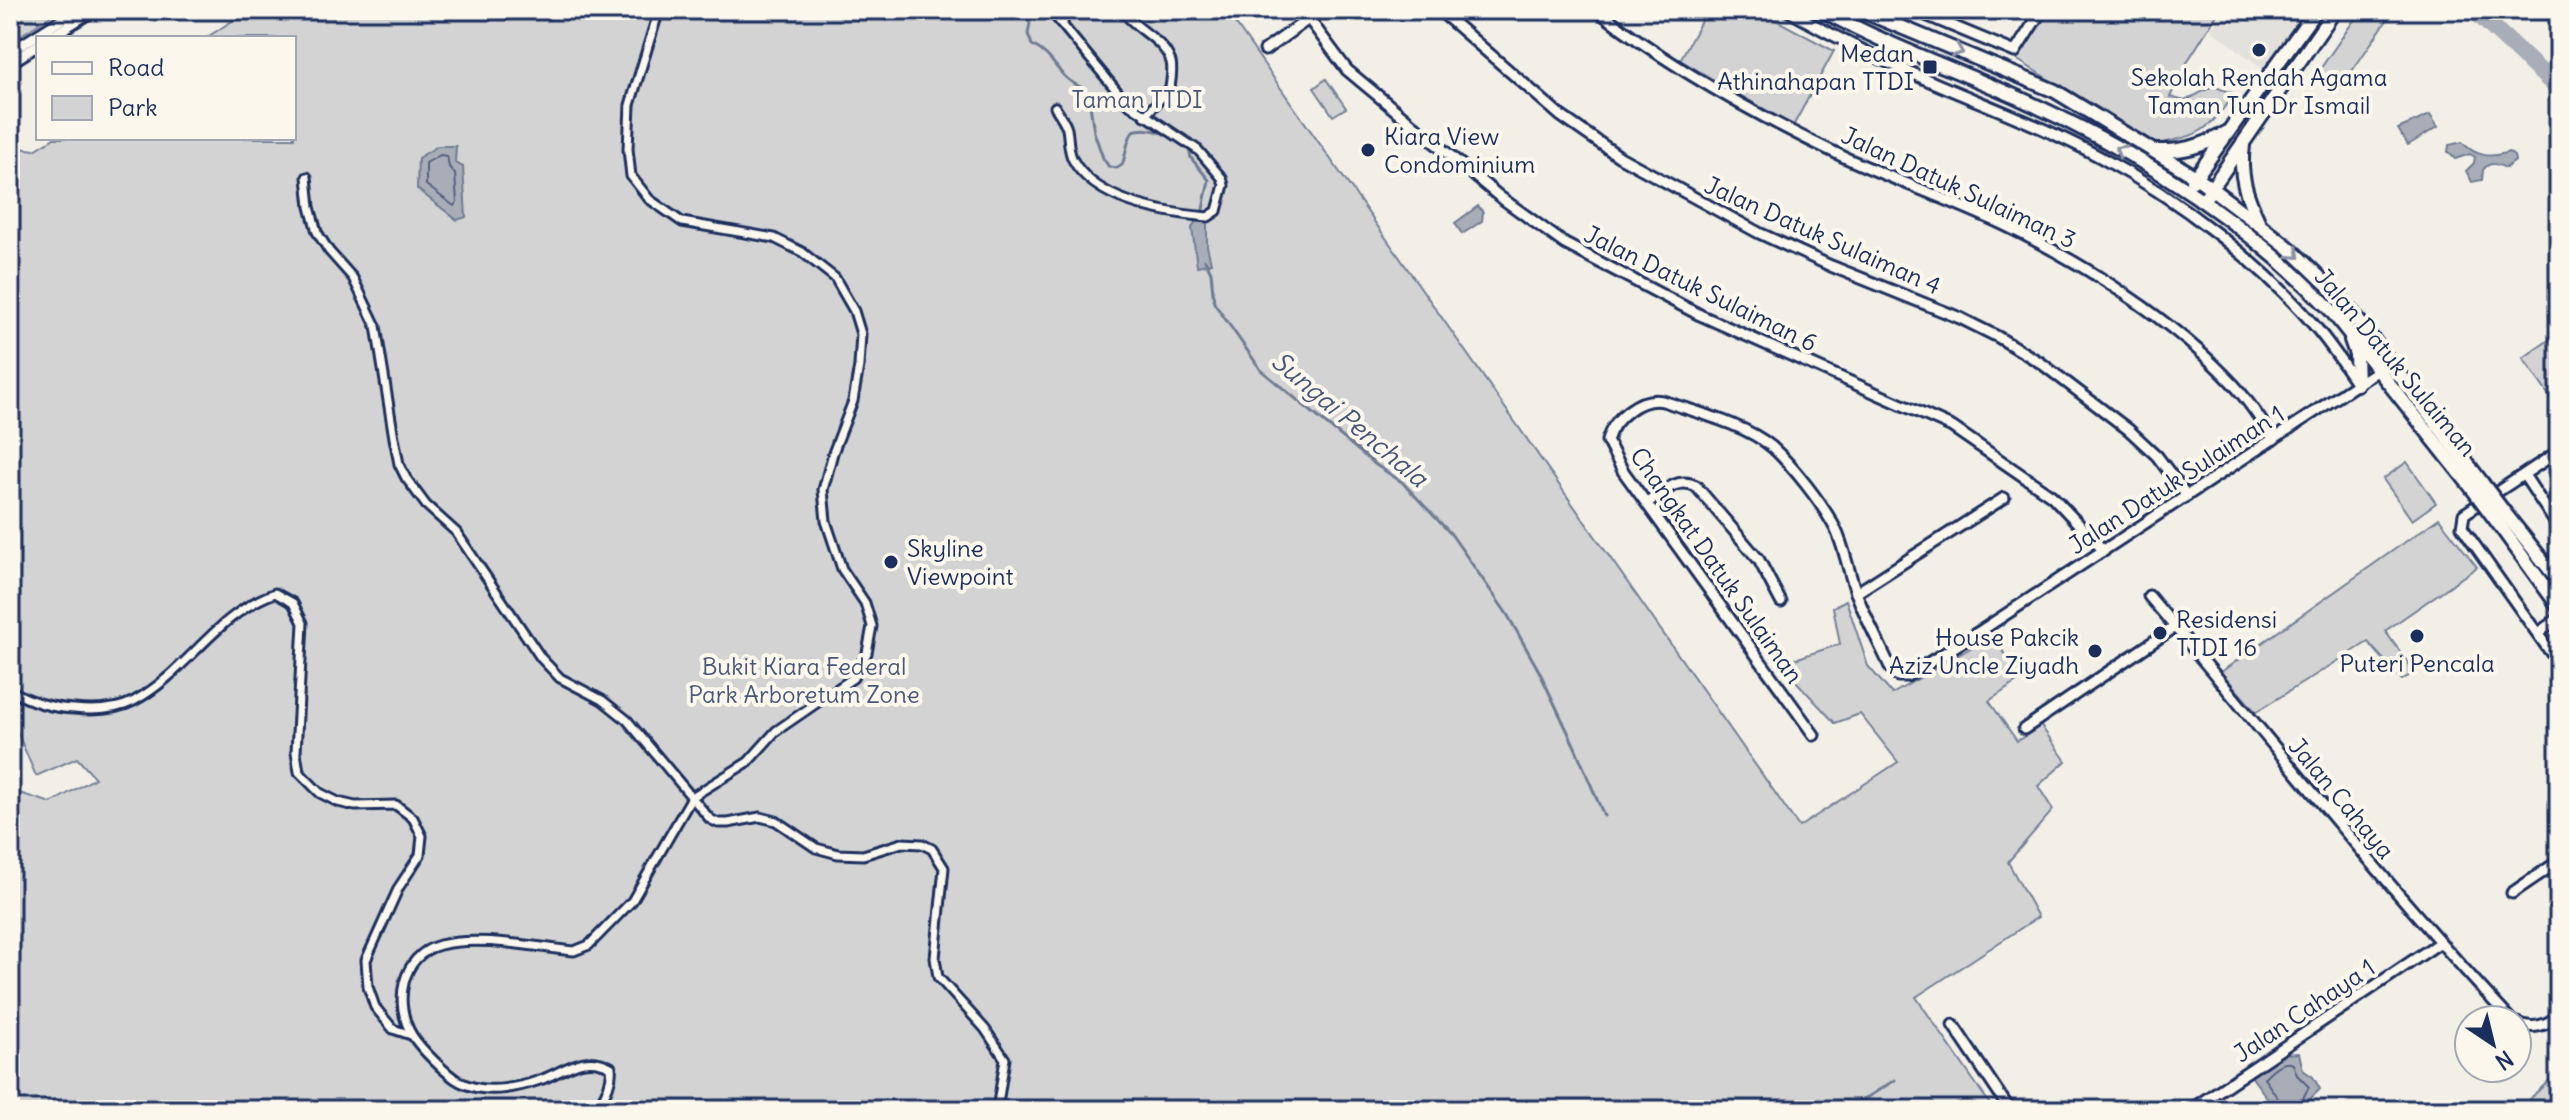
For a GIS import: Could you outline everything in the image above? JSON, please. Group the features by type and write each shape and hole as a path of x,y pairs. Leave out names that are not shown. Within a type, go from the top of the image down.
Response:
{"main road":[{"name":"Jalan Datuk Sulaiman","path":"1822,10 2064,119 2203,201 2306,284 2477,486"},
{"path":"2187,190 2316,10"},
{"path":"2203,201 2335,10"},
{"name":"Jalan Datuk Sulaiman","path":"1865,11 2055,91 2196,177 2288,247 2341,298 2391,361 2559,607"},
{"path":"2055,91 2068,104 2069,110 2064,119"},
{"path":"2153,151 2174,152 2193,148 2229,132"},
{"path":"2244,142 2241,165 2244,185 2261,226"},
{"path":"2349,334 2356,354 2357,384"},
{"name":"Jalan Datuk Sulaiman","path":"2502,520 2559,581"}],"street":[{"path":"10,52 77,10"},
{"path":"52,36 94,10"},
{"path":"596,1110 612,1077 611,1067 599,1061 574,1063 543,1078 505,1089 459,1082 411,1035 404,1014 402,987 408,971 416,958 440,945 469,941 574,951 589,945 632,901 692,797 748,762 776,731 853,678 867,653 872,626 865,603 842,569 826,521 823,490 853,401 861,334 854,311 835,278 802,252 774,238 682,222 649,199 631,176 628,149 630,105 659,10"},
{"path":"1050,10 1126,102 1198,150 1222,178 1224,185 1217,211 1208,217 1163,212 1114,195 1086,179 1071,158 1066,127 1055,107"},
{"path":"1063,24 1064,10"},
{"path":"1122,10 1128,20 1154,38 1171,63 1170,88 1145,116"},
{"path":"1265,50 1321,10"},
{"name":"Jalan Datuk Sulaiman 4","path":"1439,10 1561,116 1620,157 1759,233 1960,318 2041,363 2129,430 2157,456 2187,496"},
{"name":"Jalan Datuk Sulaiman 3","path":"1597,10 1734,101 1846,158 2002,224 2108,283 2205,356 2236,387 2274,439"},
{"name":"Jalan Datuk Sulaiman","path":"1787,10 1833,37 1891,64 2061,137 2162,195 2267,277 2318,329 2357,384"},
{"path":"1914,10 1933,14 2015,52 2042,10"},
{"name":"Jalan Datuk Sulaiman 6","path":"1309,19 1347,70 1500,197 1565,244 1708,318 1952,427 2052,496 2104,551"},
{"path":"10,63 36,46"},
{"path":"307,177 310,207 317,232 353,278 376,326 399,464 426,505 456,532 541,658 560,678 602,700 627,720 710,819 718,823 760,817 776,821 816,848 838,854 863,855 902,843 922,844 932,849 944,868 935,958 938,977 985,1029 1005,1059 997,1110"},
{"name":"Jalan Datuk Sulaiman 1","path":"1982,630 2391,361"},
{"name":"Changkat Datuk Sulaiman","path":"1814,735 1623,471 1607,441 1609,430 1616,421 1641,403 1658,399 1726,422 1770,446 1800,477 1836,529 1856,593 1891,669 1898,676 1907,676 1982,630"},
{"path":"2559,451 2464,514 2462,527 2559,664"},
{"path":"2524,475 2559,528"},
{"path":"1647,503 1679,482 1696,486 1759,560 1781,602"},
{"path":"1856,593 2004,498"},
{"path":"10,690 47,708 100,711 133,702 161,682 230,617 255,601 275,593 293,603 303,623 296,752 299,772 320,793 338,802 355,806 396,805 413,818 422,836 420,855 399,887 366,960 368,987 375,1007 393,1029 411,1035"},
{"name":"Jalan Cahaya","path":"2149,596 2362,853 2496,1004"},
{"path":"2538,633 2559,618"},
{"path":"2024,729 2175,627"},
{"path":"2512,893 2559,861"},
{"name":"Jalan Cahaya 1","path":"2196,1109 2439,943"},
{"path":"2533,1027 2542,1026 2559,1014"},
{"path":"1953,1025 2010,1110"}],"shaded area":[{"name":"Sekolah Rendah Agama Taman Tun Dr Ismail","path":"2225,10 2310,10 2265,70 2211,30"}],"green space":[{"path":"10,10 60,10 10,42"},
{"name":"Bukit Kiara Federal Park Arboretum Zone","path":"249,10 1226,10 1799,827 1898,762 1860,714 1835,723 1780,664 1840,644 1833,607 1846,600 1868,666 1892,694 1991,636 2024,677 1989,701 2017,741 2041,726 2066,761 2038,786 2053,810 2008,862 2038,917 1916,997 1994,1110 10,1110 10,790 51,803 95,778 77,758 36,776 10,715 10,147 35,150 51,140 296,140 296,36 209,36"},
{"path":"1707,10 1757,10 1834,51 1793,126 1680,60"},
{"path":"2048,10 2220,10 2189,59 2170,97 2185,101 2213,86 2234,94 2216,118 2201,131 2154,145 2016,59"},
{"path":"2361,10 2394,10 2339,90 2316,75"},
{"path":"1326,79 1346,108 1333,116 1314,88"},
{"path":"2559,333 2559,410 2523,358"},
{"path":"2407,462 2436,503 2412,520 2383,479"},
{"path":"2439,518 2477,567 2385,631 2415,672 2402,680 2368,642 2256,712 2221,672"},
{"path":"2555,1075 2547,1110 2518,1110"}],"water":[{"path":"2430,115 2438,127 2408,145 2398,129"},
{"path":"2462,142 2484,155 2509,152 2515,161 2506,168 2488,165 2483,170 2482,180 2472,182 2466,171 2474,163 2475,157 2470,154 2455,159 2448,152 2449,145"},
{"path":"438,146 456,146 455,163 463,167 466,217 457,220 417,189 418,158"},
{"path":"1478,206 1483,212 1482,221 1462,234 1455,223"},
{"path":"1197,219 1207,220 1207,246 1211,263 1197,266 1192,228"},
{"path":"2299,1053 2303,1070 2313,1077 2320,1089 2311,1098 2313,1104 2307,1109 2276,1110 2251,1076 2282,1054"}],"waterway":[{"name":"Sungai Penchala","path":"999,10 1004,16 1024,17 1030,23 1028,34 1032,45 1047,55 1067,79 1083,88 1084,97 1090,105 1094,132 1109,167 1122,165 1133,131 1140,129 1169,136 1189,148 1191,158 1209,180 1202,214"},
{"path":"2474,10 2559,89"},
{"name":"Sungai Penchala","path":"1205,260 1211,272 1214,303 1261,370 1376,465 1402,482 1451,534 1507,614 1539,671 1604,816"},
{"path":"1847,1110 1895,1080"}],"place":[{"name":"Sekolah Rendah Agama Taman Tun Dr Ismail","path":"2259,50"},
{"name":"Medan Athinahapan TTDI","path":"1930,67"},
{"name":"Kiara View Condominium","path":"1368,150"},
{"name":"Skyline Viewpoint","path":"891,562"},
{"name":"Residensi TTDI 16","path":"2160,633"},
{"name":"Puteri Pencala","path":"2417,636"},
{"name":"House Pakcik Aziz Uncle Ziyadh","path":"2095,651"}],"park label":[{"name":"Taman TTDI","path":"1137,99"}]}
